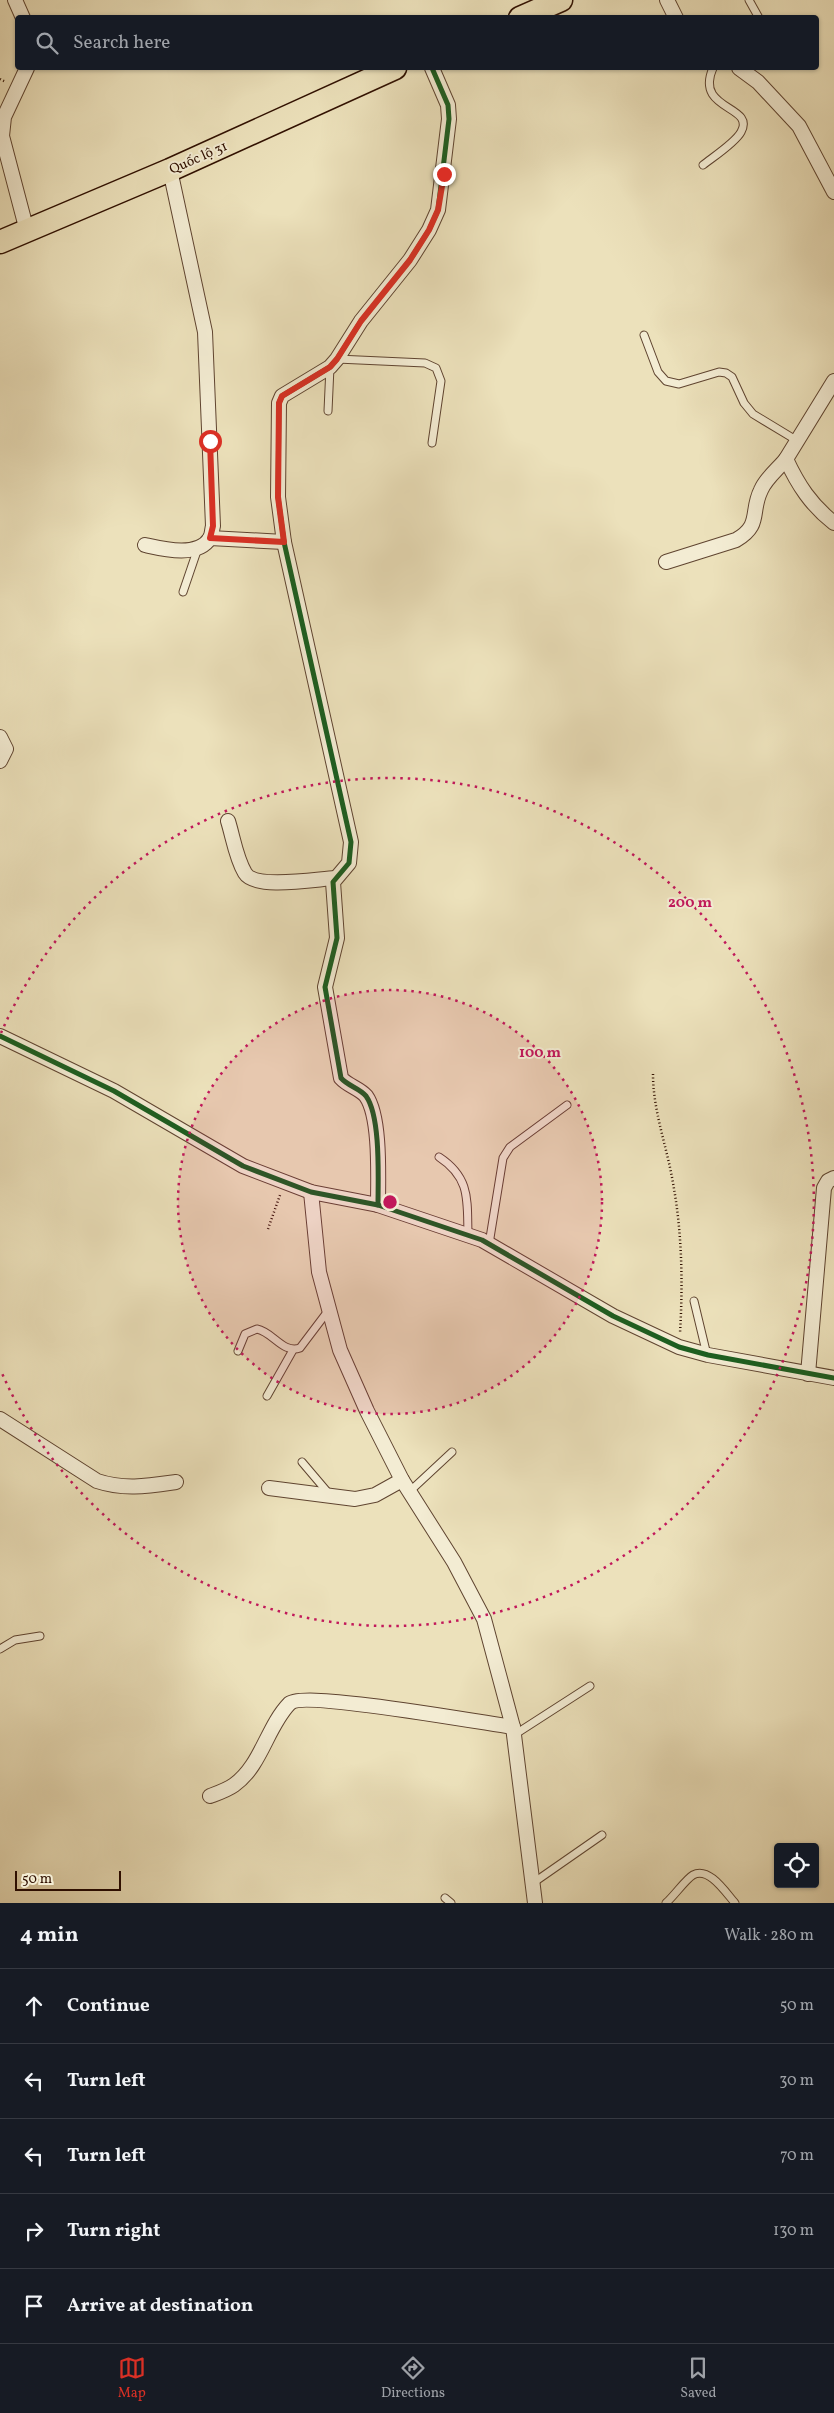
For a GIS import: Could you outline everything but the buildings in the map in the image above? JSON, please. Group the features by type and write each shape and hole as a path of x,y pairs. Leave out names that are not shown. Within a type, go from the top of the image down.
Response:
{"highway":[{"path":"527,15 561,0"},
{"name":"Quốc lộ 31","path":"0,242 170,170 391,70"}],"street":[{"path":"15,0 22,15"},
{"path":"667,0 674,15"},
{"path":"26,70 4,117 2,136 27,231"},
{"path":"378,1205 378,1159 371,1107 363,1093 344,1082 338,1071 326,996 326,978 337,938 332,887 335,878 348,863 351,842 284,542 278,497 279,403 282,396 334,363 361,321 410,260 429,230 438,210 449,119 448,105 433,70"},
{"path":"742,70 758,82 799,126 834,192"},
{"path":"145,546 172,550 198,548 210,538 213,526 205,332 170,170"},
{"path":"666,562 736,540 746,534 754,523 758,498 763,486 786,459 834,381"},
{"path":"786,459 804,493 818,510 834,522"},
{"path":"210,538 284,542"},
{"path":"0,737 6,748 0,761"},
{"path":"228,821 244,872 251,879 266,883 335,878"},
{"path":"0,1036 114,1091 243,1166 311,1192 378,1205 489,1244 613,1316 679,1347 708,1355 834,1378"},
{"path":"808,1374 824,1188 828,1181 834,1178"},
{"path":"311,1192 319,1272 340,1350 367,1412 406,1486 454,1562 484,1619 513,1731 535,1903"},
{"path":"0,1419 97,1481 135,1488 176,1482"},
{"path":"269,1488 332,1497 366,1497 406,1486"},
{"path":"210,1796 235,1785 252,1765 281,1712 291,1701 302,1699 334,1700 513,1731"}],"lane":[{"path":"749,0 757,15"},
{"path":"703,165 740,134 742,126 738,114 718,101 710,91 708,78 713,70"},
{"path":"644,335 658,372 666,381 679,384 719,372 726,373 732,377 744,403 753,414 796,440"},
{"path":"328,411 334,363 425,363 436,368 441,381 432,443"},
{"path":"183,592 198,548"},
{"path":"489,1244 503,1158 510,1147 567,1105"},
{"path":"439,1157 452,1166 464,1184 468,1236"},
{"path":"694,1301 708,1355"},
{"path":"267,1396 293,1350 303,1346 328,1311"},
{"path":"238,1351 244,1334 257,1329 265,1331 287,1348 293,1350"},
{"path":"406,1486 452,1452"},
{"path":"302,1462 332,1497"},
{"path":"0,1649 15,1640 40,1636"},
{"path":"513,1731 590,1686"},
{"path":"532,1883 602,1835"},
{"path":"666,1903 692,1875 699,1873 708,1875 735,1903"}],"path":[{"path":"653,1074 653,1088 674,1184 683,1282 679,1347"},
{"path":"268,1229 285,1182"}],"cycle path":[{"path":"378,1205 378,1149 374,1118 366,1096 341,1078 325,987 337,938 333,882 349,863 351,842 284,542 278,497 279,403 282,396 330,367 337,359 361,321 410,260 429,230 438,210 449,119 448,105 433,70"},
{"path":"0,1036 114,1091 243,1166 311,1192 378,1205 482,1240 613,1316 679,1347 708,1355 834,1378"}],"route":[{"path":"210,441 213,526 210,538 230,541 284,542 278,497 279,403 282,396 330,367 361,321 410,260 429,230 438,210 444,174"}]}
